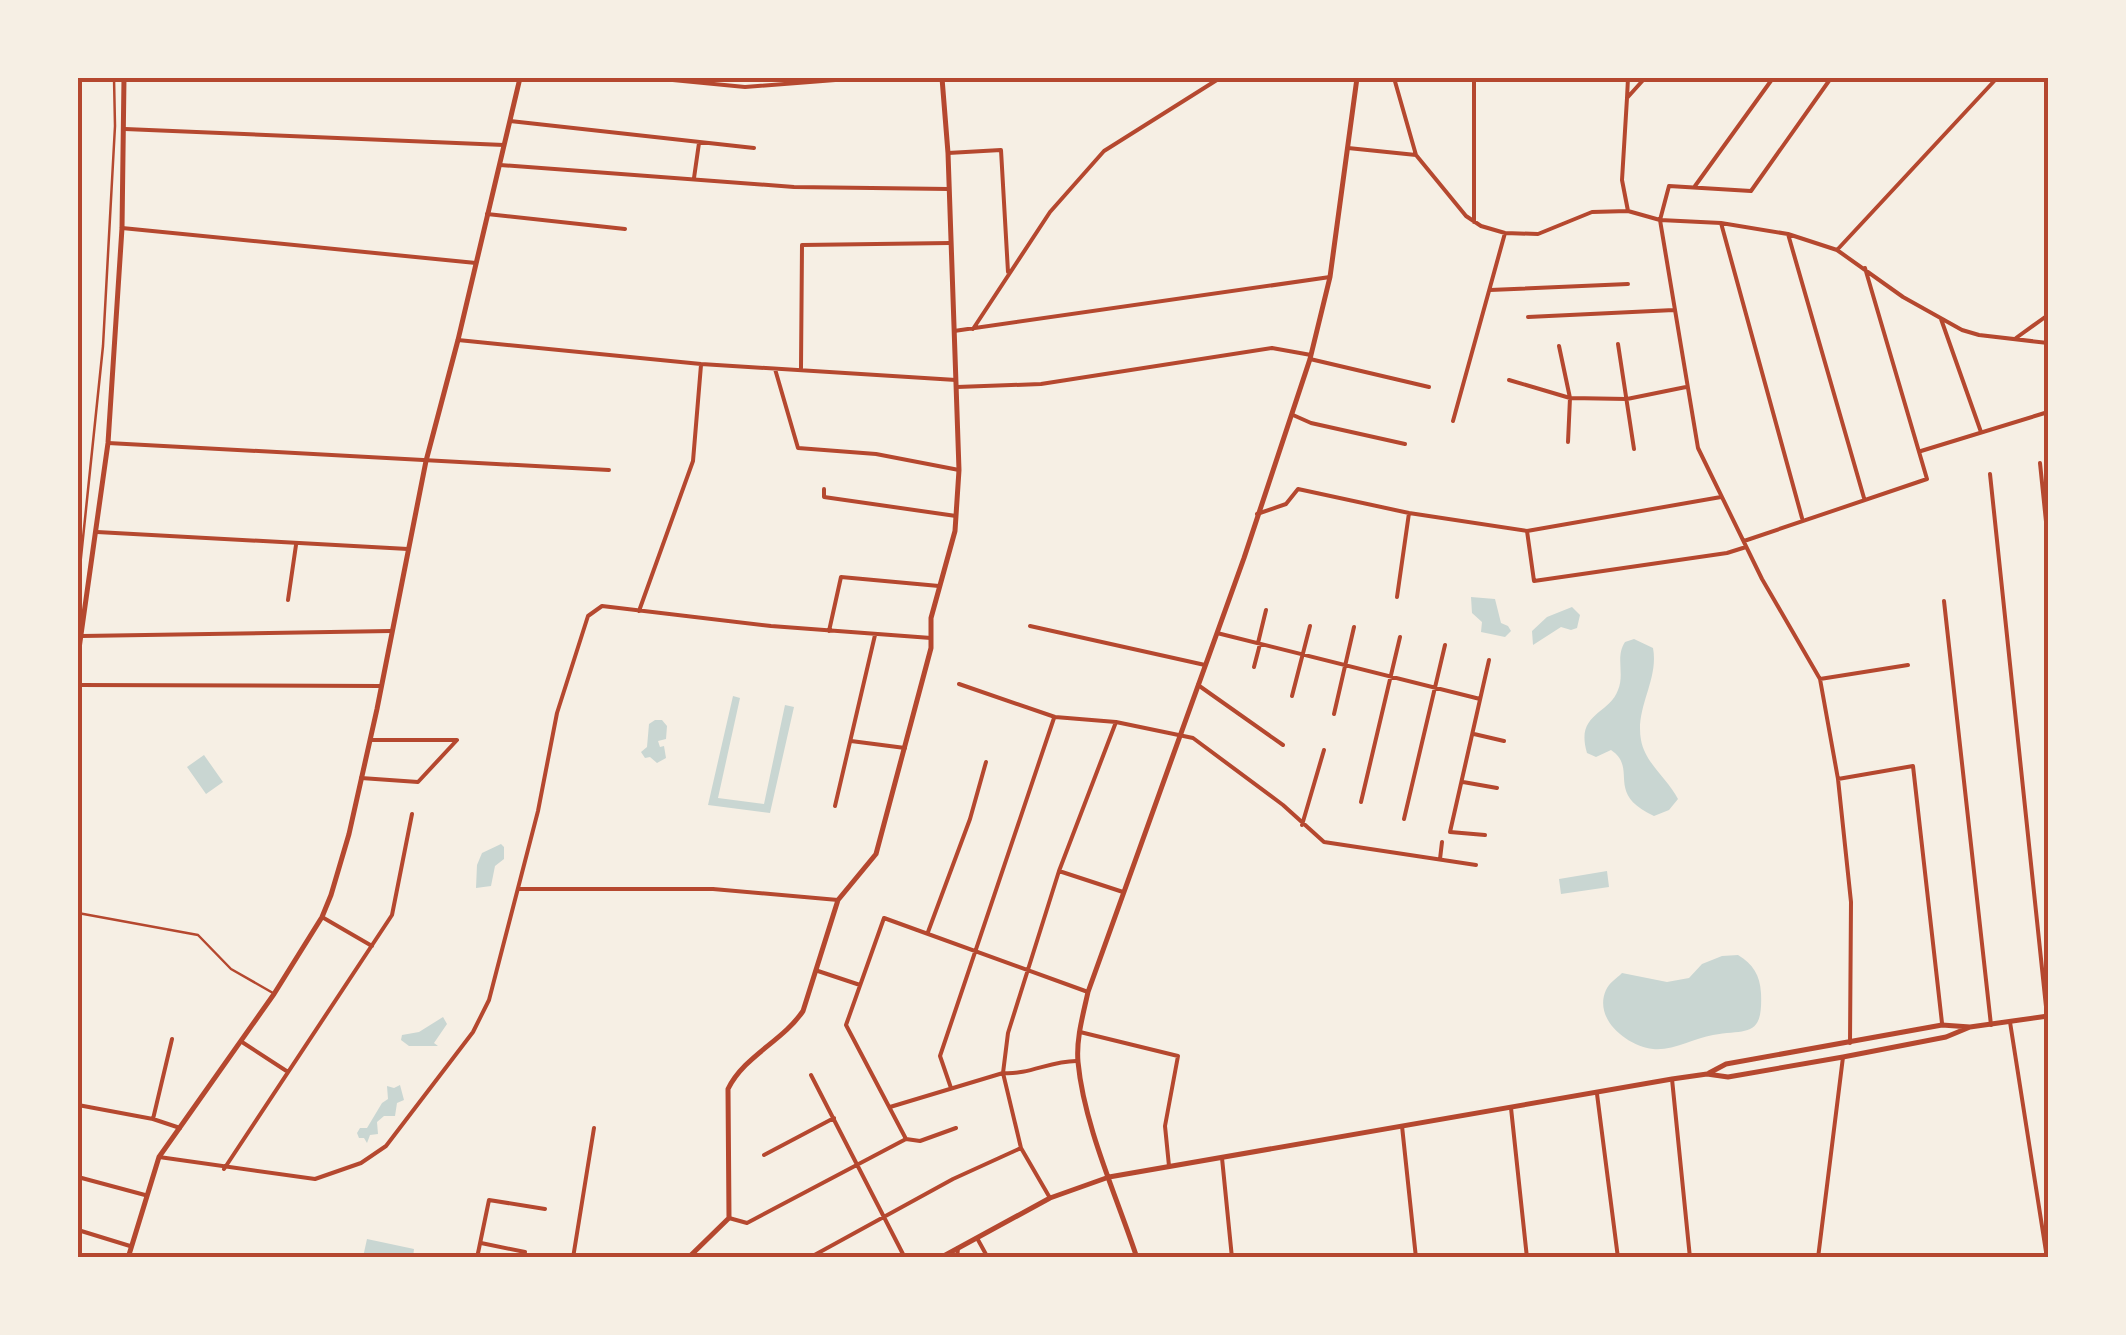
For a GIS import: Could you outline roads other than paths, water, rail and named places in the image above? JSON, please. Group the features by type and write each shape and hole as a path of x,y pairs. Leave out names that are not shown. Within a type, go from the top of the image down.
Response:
{"main road":[{"path":"78,656 108,443 122,228 124,78"},
{"path":"128,1258 159,1157 242,1042 322,917 346,845 426,462 520,78"},
{"path":"688,1258 728,1218 728,1089 734,1076 793,1026 803,1011 838,900 876,854 921,695 932,638 931,618 956,516 958,470 942,78"},
{"path":"1138,1258 1086,1102 1078,1061 1080,1032 1088,992 1310,357 1330,276 1357,78"},
{"path":"1706,1074 1726,1064 1942,1025 1970,1027 2048,1016"},
{"path":"940,1258 1050,1198 1109,1177 1672,1079 1706,1074 1728,1077 1844,1057 1946,1037 1970,1027"}],"street":[{"path":"78,586 103,346 114,78"},
{"path":"652,78 745,87 861,78"},
{"path":"973,328 1050,212 1110,145 1220,78"},
{"path":"1394,78 1416,156 1474,222 1505,233 1538,234 1592,212 1628,211 1660,220 1721,223 1788,234 1837,250 1903,297 1978,335 2048,343"},
{"path":"1474,78 1474,222"},
{"path":"1628,78 1622,180 1628,211"},
{"path":"1627,98 1645,78"},
{"path":"1695,186 1773,78"},
{"path":"1831,78 1751,190 1668,186 1660,220 1698,448 1745,544 1820,679 1838,779 1851,902 1850,1043"},
{"path":"1837,250 1997,78"},
{"path":"510,121 754,148"},
{"path":"124,129 504,144"},
{"path":"694,178 699,142"},
{"path":"1348,148 1416,156"},
{"path":"948,153 1002,150 1008,272"},
{"path":"500,165 794,187 949,189"},
{"path":"487,214 626,228"},
{"path":"1721,223 1802,520"},
{"path":"122,228 476,264"},
{"path":"1453,421 1505,233"},
{"path":"1788,234 1865,500"},
{"path":"801,370 802,245 950,243"},
{"path":"1528,531 1534,580 1726,552 1802,520 1928,480 1864,268"},
{"path":"954,331 1330,276"},
{"path":"1490,290 1628,284"},
{"path":"1528,317 1674,310"},
{"path":"2013,340 2048,315"},
{"path":"1941,319 1981,432"},
{"path":"458,340 701,364 956,383 1042,384 1272,348 1429,387"},
{"path":"1618,344 1634,449"},
{"path":"1559,346 1570,398 1568,442"},
{"path":"639,610 693,462 701,364"},
{"path":"775,369 798,448 876,454 958,470"},
{"path":"1508,380 1570,398 1627,399 1686,387"},
{"path":"1920,451 2048,412"},
{"path":"1292,415 1405,444"},
{"path":"108,443 609,470"},
{"path":"2040,463 2048,541"},
{"path":"1990,474 2048,1016"},
{"path":"824,489 824,497 956,516"},
{"path":"1257,514 1286,504 1298,489 1409,513 1528,531 1722,497"},
{"path":"1397,597 1409,513"},
{"path":"97,532 408,549"},
{"path":"288,600 296,544"},
{"path":"829,630 841,577 940,586"},
{"path":"1944,601 1991,1025"},
{"path":"159,1157 314,1179 360,1163 386,1146 472,1032 489,1000 519,889 556,713 588,616 602,606 932,638"},
{"path":"1254,667 1266,610"},
{"path":"1030,626 1205,665"},
{"path":"1292,696 1310,626"},
{"path":"1334,714 1354,627"},
{"path":"82,636 391,632"},
{"path":"1216,633 1480,700"},
{"path":"834,806 875,634"},
{"path":"1361,802 1400,638"},
{"path":"1404,819 1446,645"},
{"path":"1485,836 1450,832 1489,660"},
{"path":"1820,679 1908,665"},
{"path":"959,684 1055,717 1116,722 1194,738 1283,805 1324,842 1476,865"},
{"path":"78,685 381,686"},
{"path":"1198,685 1284,745"},
{"path":"951,1088 940,1056 1055,717"},
{"path":"1050,1198 1021,1148 1003,1073 1008,1033 1059,871 1116,722"},
{"path":"1474,734 1504,741"},
{"path":"360,778 418,782 457,740 370,740"},
{"path":"850,741 905,748"},
{"path":"1302,825 1324,750"},
{"path":"927,934 970,818 986,762"},
{"path":"1838,779 1913,766 1942,1025"},
{"path":"1461,782 1498,788"},
{"path":"224,1168 392,915 412,814"},
{"path":"1440,859 1442,842"},
{"path":"1059,871 1123,892"},
{"path":"519,889 713,889 838,900"},
{"path":"78,913 198,935 230,968 274,994"},
{"path":"322,917 372,946"},
{"path":"906,1139 846,1025 884,918 1088,992"},
{"path":"818,972 860,985"},
{"path":"2010,1022 2047,1258"},
{"path":"1080,1032 1178,1056 1165,1126 1169,1166"},
{"path":"154,1119 172,1039"},
{"path":"242,1042 289,1073"},
{"path":"1818,1258 1844,1057"},
{"path":"889,1108 1003,1073 1015,1074 1062,1060 1078,1061"},
{"path":"812,1075 905,1258"},
{"path":"1672,1079 1690,1258"},
{"path":"1597,1092 1618,1258"},
{"path":"78,1105 154,1119 180,1128"},
{"path":"1510,1107 1527,1258"},
{"path":"764,1155 834,1118"},
{"path":"1402,1126 1416,1258"},
{"path":"572,1258 594,1128"},
{"path":"728,1218 747,1223 906,1139 920,1141 956,1128"},
{"path":"810,1258 883,1216 1021,1148"},
{"path":"1222,1157 1232,1258"},
{"path":"78,1177 146,1195"},
{"path":"478,1258 489,1200 545,1209"},
{"path":"78,1230 130,1246"},
{"path":"976,1238 988,1258"},
{"path":"481,1243 525,1252"},
{"path":"957,1258 958,1248"}]}
